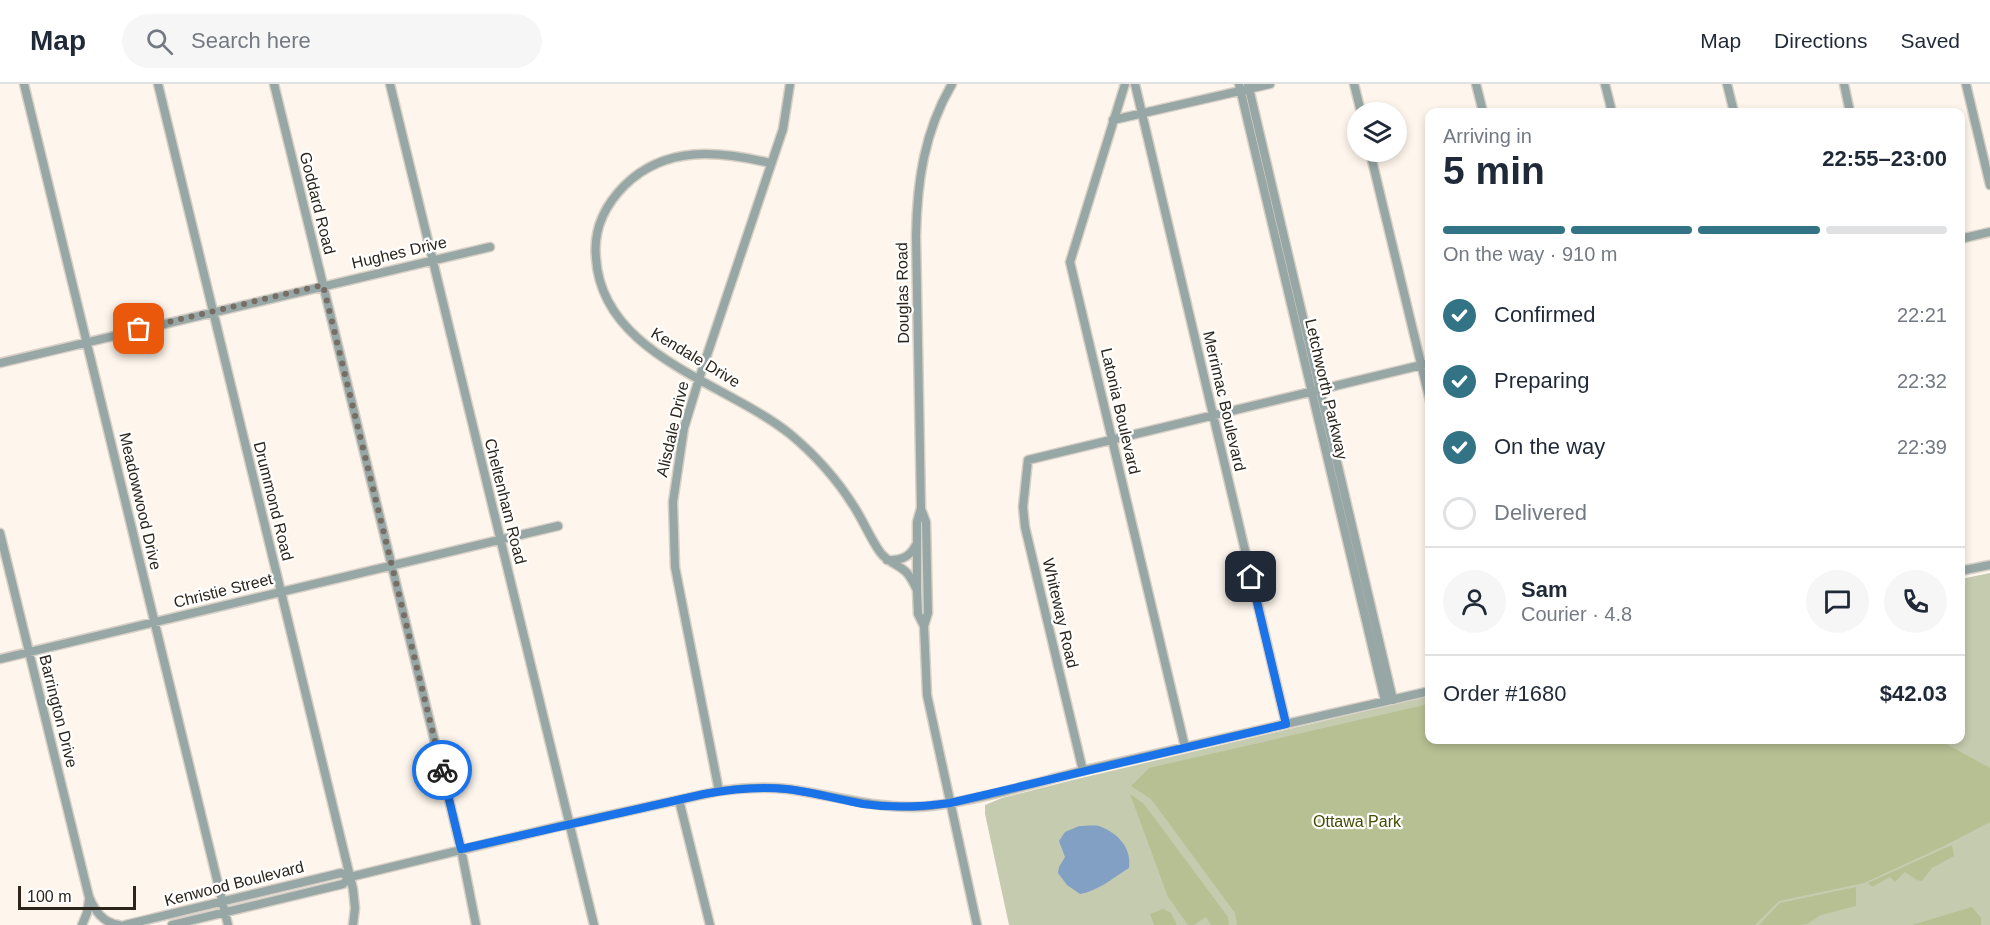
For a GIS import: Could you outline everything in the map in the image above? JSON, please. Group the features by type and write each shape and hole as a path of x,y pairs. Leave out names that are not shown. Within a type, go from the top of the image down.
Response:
{"street":[{"name":"Meadowwood Drive","path":"24,84 228,925"},
{"name":"Drummond Road","path":"158,84 350,876 355,898 353,925"},
{"name":"Goddard Road","path":"274,84 461,849 476,925"},
{"name":"Cheltenham Road","path":"390,84 594,925"},
{"name":"Alisdale Drive","path":"719,791 675,567 673,502 675,480 684,428 783,129 790,84"},
{"name":"Douglas Road","path":"924,626 918,614 917,590 917,522 921,508 916,236 918,192 924,150 938,110 951,84"},
{"name":"Latonia Boulevard","path":"1125,84 1070,262 1185,747"},
{"name":"Merrimac Boulevard","path":"1135,84 1286,724"},
{"path":"1113,120 1244,87 1270,84"},
{"path":"1354,84 1358,102"},
{"path":"1476,84 1482,108"},
{"path":"1605,84 1611,108"},
{"path":"1727,84 1733,108"},
{"path":"1844,84 1849,108"},
{"path":"1966,84 1990,185"},
{"name":"Letchworth Parkway","path":"1244,87 1389,700"},
{"name":"Kendale Drive","path":"771,164 717,153 680,156 642,171 622,188 602,215 595,248 598,280 610,306 633,335 648,348 761,413 804,446 844,491 877,548 887,560 908,573 917,590"},
{"path":"1112,439 1425,364 1373,162"},
{"path":"1965,238 1990,232"},
{"name":"Hughes Drive","path":"0,363 490,247"},
{"name":"Whiteway Road","path":"1083,771 1025,527 1023,507 1028,460 1112,439"},
{"name":"Douglas Road","path":"921,508 926,522 928,613 924,626 927,695 977,925"},
{"name":"Christie Street","path":"0,659 558,525"},
{"name":"Barrington Drive","path":"0,533 88,897 89,906 82,925"},
{"path":"887,560 905,558 917,544"},
{"path":"1965,570 1990,565"},
{"name":"Kenwood Boulevard","path":"125,925 341,873 350,876 719,791 756,788 787,789 863,804 929,806 1425,692"},
{"path":"679,800 710,925"},
{"name":"Kenwood Boulevard","path":"172,925 343,884 350,876"},
{"name":"Barrington Drive","path":"88,897 102,918 119,925"}],"green space":[{"name":"Ottawa Park","path":"1990,573 1990,925 1009,925 985,805 1002,798 1073,780 1425,697 1425,744 1965,744 1965,578"},
{"name":"Ottawa Park","path":"1425,705 1425,744 1946,744 1990,768 1990,822 1864,883 1779,901 1755,925 1237,925 1235,913 1151,799 1131,786 1149,768"},
{"path":"1130,794 1144,804 1228,917 1229,925 1211,925 1206,917 1194,925 1188,925 1168,897"},
{"path":"1952,845 1954,856 1932,868 1922,881 1905,872 1895,882 1890,877 1872,887 1868,883"},
{"path":"1856,887 1856,906 1821,915 1807,924 1759,925 1780,903"},
{"path":"1972,907 1981,918 1981,925 1912,925"},
{"path":"1163,909 1171,913 1177,925 1154,925 1150,914"}],"water":[{"path":"1079,826 1099,826 1118,837 1126,848 1129,861 1129,868 1099,887 1080,894 1067,885 1058,873 1065,857 1059,841 1065,832"}],"way so far":[{"path":"139,329 323,285 442,770"}],"route":[{"path":"442,770 461,849 704,794 737,789 787,789 863,804 888,806 910,807 950,803 1286,724 1251,577"}]}
